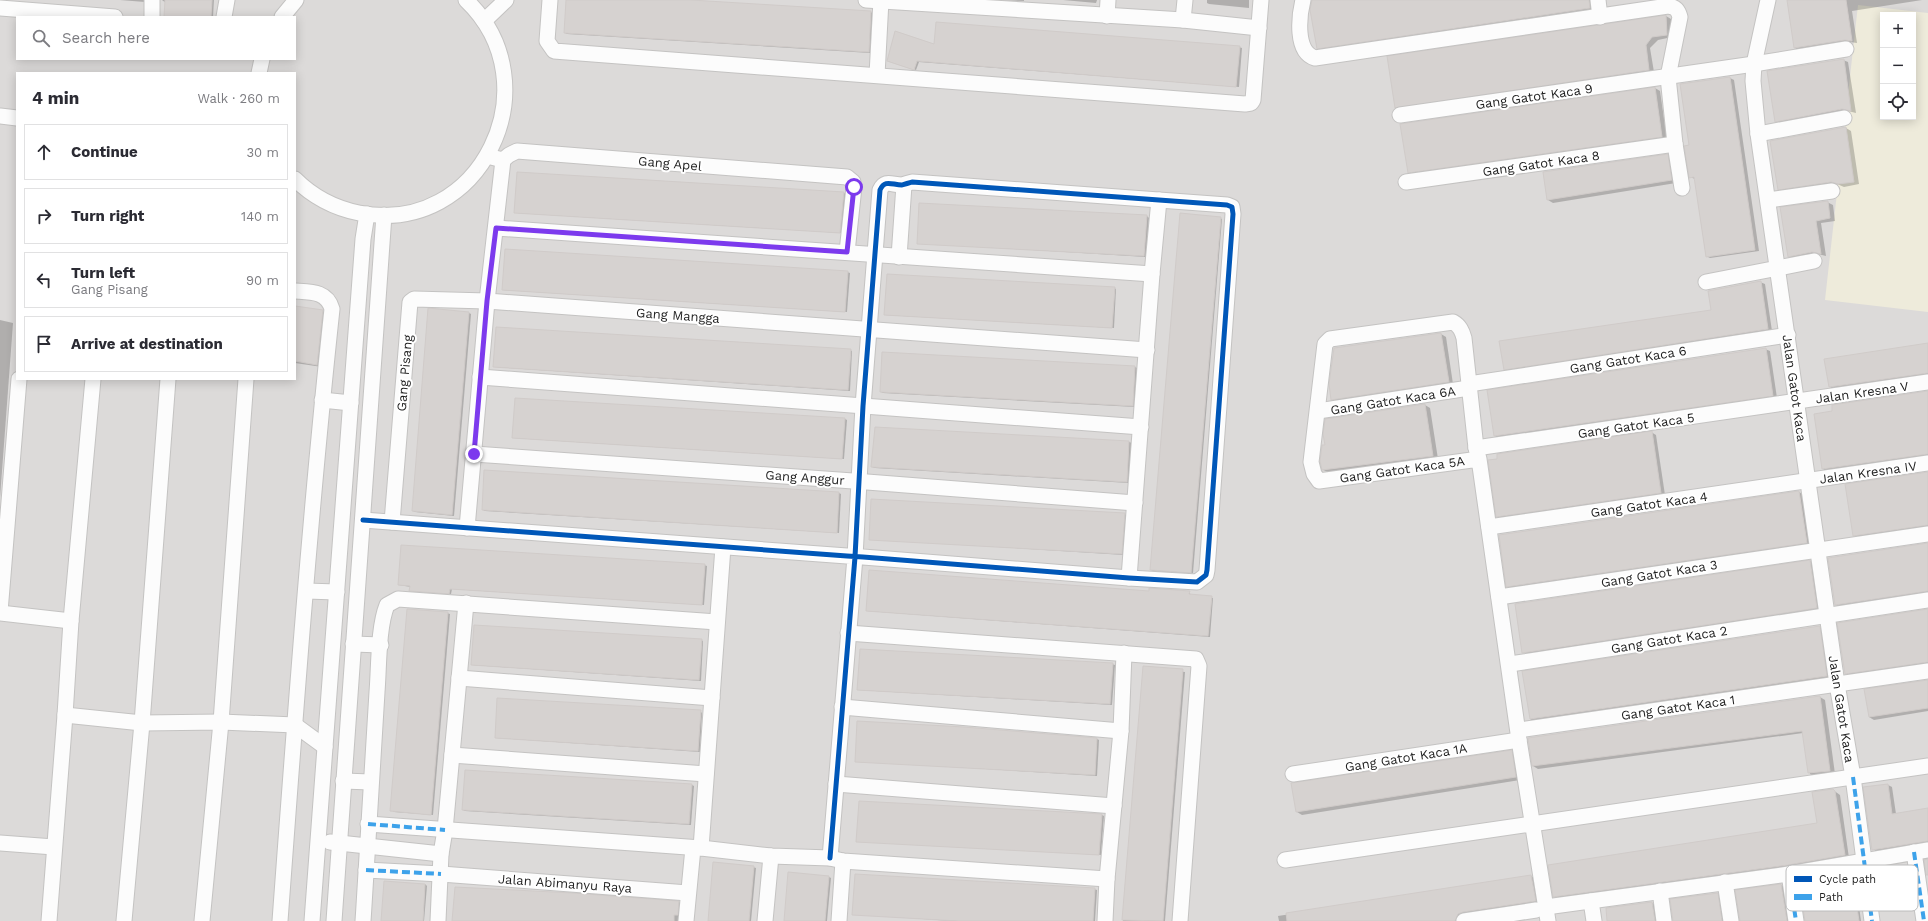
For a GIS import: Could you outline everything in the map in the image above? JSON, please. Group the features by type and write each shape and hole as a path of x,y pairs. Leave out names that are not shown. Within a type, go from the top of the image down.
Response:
{"street":[{"path":"152,0 152,16"},
{"path":"224,16 227,0"},
{"path":"283,16 296,0"},
{"path":"466,0 484,21 500,53 505,88 496,158 496,228 487,301 467,528"},
{"path":"484,21 506,0"},
{"path":"550,0 547,41 554,51 877,74 1245,104 1251,103 1253,100 1261,0"},
{"path":"877,74 876,0 1033,6 1106,16 1183,20 1259,28"},
{"path":"1106,16 1108,0"},
{"path":"1183,20 1185,0"},
{"path":"1303,0 1300,29 1303,48 1306,53 1315,58 1668,6 1678,10 1680,17 1668,77 1675,144 1682,188"},
{"path":"1598,0 1600,17"},
{"name":"Jalan Gatot Kaca","path":"1768,0 1754,64 1753,81 1758,134 1788,335 1796,402 1819,550 1837,684 1853,776 1865,865"},
{"path":"0,8 103,16"},
{"name":"Gang Gatot Kaca 9","path":"1400,115 1668,77 1846,49"},
{"path":"259,72 262,60"},
{"path":"0,116 16,118"},
{"path":"1758,134 1844,118"},
{"name":"Gang Gatot Kaca 8","path":"1406,182 1675,144"},
{"name":"Gang Apel","path":"496,158 509,155 517,151 847,177 853,182 854,187 847,252"},
{"path":"296,180 317,197 332,205 366,214 384,215 419,210 441,200 496,158"},
{"path":"363,520 723,547 855,557 1129,578 1197,582 1206,575 1207,570 1233,214 1232,207 1227,205 912,182 904,185 886,183 882,185 880,190 863,406 855,557 836,784 839,921"},
{"path":"899,257 904,185"},
{"path":"1768,200 1832,191"},
{"path":"1129,578 1159,200"},
{"path":"312,921 366,214"},
{"path":"334,921 384,215"},
{"path":"496,228 1152,274"},
{"path":"1706,282 1814,261"},
{"path":"280,921 322,400 332,309 329,300 323,295 296,291"},
{"name":"Gang Pisang","path":"392,522 410,302 414,299 487,301"},
{"name":"Gang Mangga","path":"487,301 1147,350"},
{"path":"1318,411 1323,350 1325,344 1330,339 1453,322 1458,325 1464,338 1478,453 1510,664 1543,913"},
{"name":"Gang Gatot Kaca 6","path":"1469,386 1788,335"},
{"path":"480,377 1141,427"},
{"path":"19,380 0,613 71,621"},
{"path":"49,921 71,621 93,380"},
{"path":"124,921 142,723 168,380"},
{"path":"202,921 220,722 246,380"},
{"name":"Jalan Kresna V","path":"1796,402 1928,382"},
{"name":"Gang Gatot Kaca 6A","path":"1318,411 1469,386"},
{"path":"322,400 351,403"},
{"name":"Gang Gatot Kaca 5","path":"1478,453 1796,402"},
{"name":"Gang Gatot Kaca 5A","path":"1318,411 1311,462 1316,478 1319,481 1478,453"},
{"name":"Gang Anggur","path":"474,454 858,481 1135,503"},
{"name":"Jalan Kresna IV","path":"1809,481 1928,463"},
{"name":"Gang Gatot Kaca 4","path":"1489,527 1809,481"},
{"name":"Gang Gatot Kaca 3","path":"1499,597 1928,534"},
{"path":"686,921 688,893 697,848 706,774 723,547"},
{"path":"306,591 336,592"},
{"path":"363,921 368,824 381,645 384,612 387,605 398,599 717,622"},
{"name":"Gang Gatot Kaca 2","path":"1510,664 1828,614 1928,600"},
{"path":"438,921 441,854 445,830 466,603"},
{"path":"848,633 1196,659 1199,666 1180,921"},
{"path":"353,644 381,645"},
{"path":"1104,921 1121,731 1124,653"},
{"name":"Gang Gatot Kaca 1","path":"1519,735 1837,684 1928,671"},
{"path":"459,678 712,698"},
{"path":"842,707 1121,731"},
{"path":"65,715 142,723 220,722 295,725 325,746"},
{"name":"Gang Gatot Kaca 1A","path":"1293,774 1519,735"},
{"path":"452,755 706,774"},
{"path":"1285,860 1928,766"},
{"path":"343,780 371,782"},
{"path":"836,784 1114,806"},
{"path":"368,824 697,848 771,856 837,859 1107,879"},
{"path":"318,842 340,842 441,854"},
{"path":"0,843 54,847"},
{"path":"1837,865 1921,851 1924,921"},
{"path":"766,921 771,856"},
{"name":"Jalan Abimanyu Raya","path":"366,870 441,874 688,893"},
{"path":"1464,921 1543,913 1591,901 1786,874"},
{"path":"1725,882 1731,921"},
{"path":"1660,891 1664,921"},
{"path":"1591,901 1594,921"},
{"path":"1795,911 1796,921"},
{"name":"Jalan Gatot Kaca","path":"1871,911 1872,921"}],"shaded area":[{"path":"0,0 1928,0 1928,921 0,921"},
{"path":"1858,5 1928,13 1928,312 1825,300"}],"building":[{"path":"165,0 212,0 211,16 164,16"},
{"path":"566,0 691,0 871,11 869,52 564,33"},
{"path":"1312,0 1589,0 1590,8 1317,49 1310,10"},
{"path":"1787,0 1846,0 1852,41 1845,40 1794,48"},
{"path":"1666,15 1667,35 1652,37 1646,45 1649,70 1395,108 1387,56"},
{"path":"936,22 1240,46 1236,87 917,61 914,70 887,61 895,31 934,44"},
{"path":"1844,59 1851,111 1842,109 1775,122 1767,71"},
{"path":"1730,77 1755,250 1706,257 1694,177 1689,178 1684,146 1689,145 1680,84"},
{"path":"1655,87 1662,137 1408,173 1400,124"},
{"path":"1846,127 1854,182 1838,184 1831,182 1778,190 1770,141"},
{"path":"1668,154 1672,180 1547,200 1543,172"},
{"path":"517,172 844,192 840,233 514,213"},
{"path":"1828,201 1830,218 1816,221 1821,254 1812,252 1788,257 1780,207"},
{"path":"919,203 1147,215 1144,256 917,244"},
{"path":"1180,213 1221,217 1191,573 1150,570"},
{"path":"505,249 848,271 845,312 502,290"},
{"path":"887,274 1115,287 1112,328 884,315"},
{"path":"1761,281 1768,329 1504,370 1499,341 1711,310 1708,291"},
{"path":"296,306 323,310 317,365 296,361"},
{"path":"428,308 469,312 452,515 412,511"},
{"path":"496,327 851,349 848,390 493,367"},
{"path":"1441,333 1449,382 1331,400 1329,384 1334,348"},
{"path":"1928,343 1928,373 1829,387 1824,359"},
{"path":"1766,348 1773,396 1494,436 1487,390"},
{"path":"882,352 1135,366 1133,406 880,392"},
{"path":"1928,391 1928,454 1822,469 1814,414 1832,411 1832,405"},
{"path":"515,398 845,418 842,459 512,438"},
{"path":"1425,404 1433,456 1322,470 1320,461 1322,445 1325,445 1323,434 1325,419"},
{"path":"875,427 1129,441 1127,482 871,467"},
{"path":"1652,431 1661,493 1496,517 1488,460 1497,459 1497,454"},
{"path":"484,470 839,492 837,533 482,510"},
{"path":"1928,472 1928,525 1853,536 1845,484"},
{"path":"1799,491 1807,543 1506,587 1499,535"},
{"path":"871,499 1125,513 1122,554 869,540"},
{"path":"1928,543 1928,591 1835,605 1828,558"},
{"path":"401,545 705,564 702,605 450,589 449,594 409,591 410,586 398,585"},
{"path":"1810,560 1817,608 1522,653 1515,604"},
{"path":"869,570 1149,591 1149,588 1190,591 1189,594 1212,596 1208,636 866,611"},
{"path":"407,609 448,612 431,815 390,811"},
{"path":"1928,609 1928,662 1845,674 1837,623"},
{"path":"474,625 702,639 699,680 471,665"},
{"path":"1820,626 1827,676 1530,719 1522,671"},
{"path":"860,649 1113,663 1110,704 857,690"},
{"path":"1143,666 1183,669 1163,921 1122,920"},
{"path":"1928,680 1928,708 1869,717 1864,689"},
{"path":"1820,696 1830,771 1808,773 1802,731 1532,766 1528,738"},
{"path":"497,698 701,710 698,751 495,738"},
{"path":"857,721 964,727 1097,738 1095,775 855,762"},
{"path":"1512,750 1516,777 1296,812 1291,783"},
{"path":"465,770 692,784 689,824 462,810"},
{"path":"1888,784 1892,814 1928,808 1928,841 1872,850 1863,787"},
{"path":"1833,789 1835,791 1845,855 1788,865 1553,897 1548,865 1817,823 1812,792"},
{"path":"859,801 1102,814 1099,855 856,842"},
{"path":"1928,859 1928,875 1926,875 1924,860"},
{"path":"713,862 754,866 749,921 708,921"},
{"path":"788,872 829,876 825,921 784,921"},
{"path":"855,874 1095,888 1093,921 958,921 852,915"},
{"path":"1531,875 1536,901 1463,912 1458,914 1455,921 1287,921 1286,913"},
{"path":"384,881 425,884 423,921 381,921"},
{"path":"1781,884 1787,921 1740,921 1735,890"},
{"path":"455,887 573,893 679,901 678,915 674,915 674,921 452,921"},
{"path":"1718,893 1722,921 1673,921 1670,899"},
{"path":"1652,902 1655,921 1607,921 1606,908"},
{"path":"1804,911 1858,911 1859,921 1805,921"}],"marked path":[{"path":"1853,777 1865,865"},
{"path":"368,824 445,830"},
{"path":"1914,852 1916,865"},
{"path":"366,870 441,874"},
{"path":"1918,880 1924,921"},
{"path":"1795,911 1796,921"},
{"path":"1871,911 1872,921"}],"cycle path":[{"path":"363,520 847,556 863,557 1129,578 1197,582 1206,575 1207,570 1233,214 1232,207 1227,205 912,182 902,185 889,183 884,185 880,190 863,406 855,557 830,858"}],"route":[{"path":"474,454 487,301 496,228 847,252 854,187"}]}
